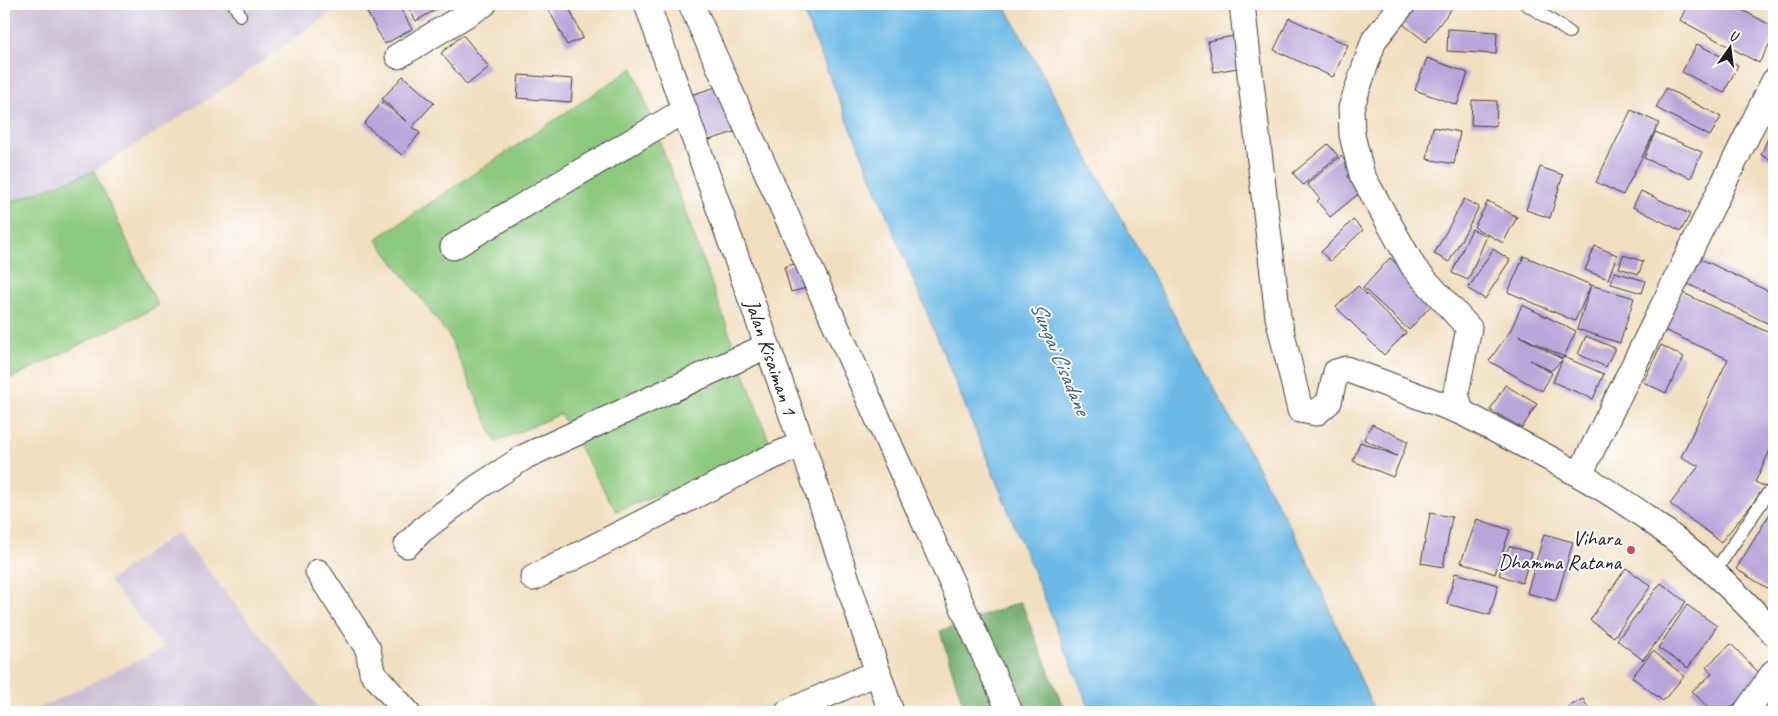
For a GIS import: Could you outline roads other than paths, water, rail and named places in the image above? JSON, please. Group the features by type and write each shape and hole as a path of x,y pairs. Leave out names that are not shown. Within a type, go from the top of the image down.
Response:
{"street":[{"path":"398,56 484,4"},
{"name":"Jalan Kisaiman 1","path":"647,4 802,444 892,712"},
{"path":"691,4 1010,712"},
{"path":"1242,4 1278,317 1300,410 1316,414 1329,402 1336,372 1346,369 1461,412 1580,474 1650,520 1738,594 1774,632"},
{"path":"1403,4 1374,40 1352,108 1352,135 1362,175 1414,268 1468,328 1456,393 1461,412"},
{"path":"1580,474 1774,81"},
{"path":"453,248 685,110"},
{"path":"407,545 422,530 478,487 526,456 767,346"},
{"path":"533,578 763,461 802,444"},
{"path":"318,572 368,649 372,672 407,712"},
{"path":"788,712 878,672"},
{"path":"1746,712 1774,672"}],"lane":[{"path":"1526,4 1569,32"},
{"path":"1713,574 1768,493"}],"water":[{"name":"Sungai Cisadane","path":"800,4 1004,4 1306,556 1375,712 1091,712"}],"place":[{"name":"Vihara Dhamma Ratana","path":"1631,550"}]}
